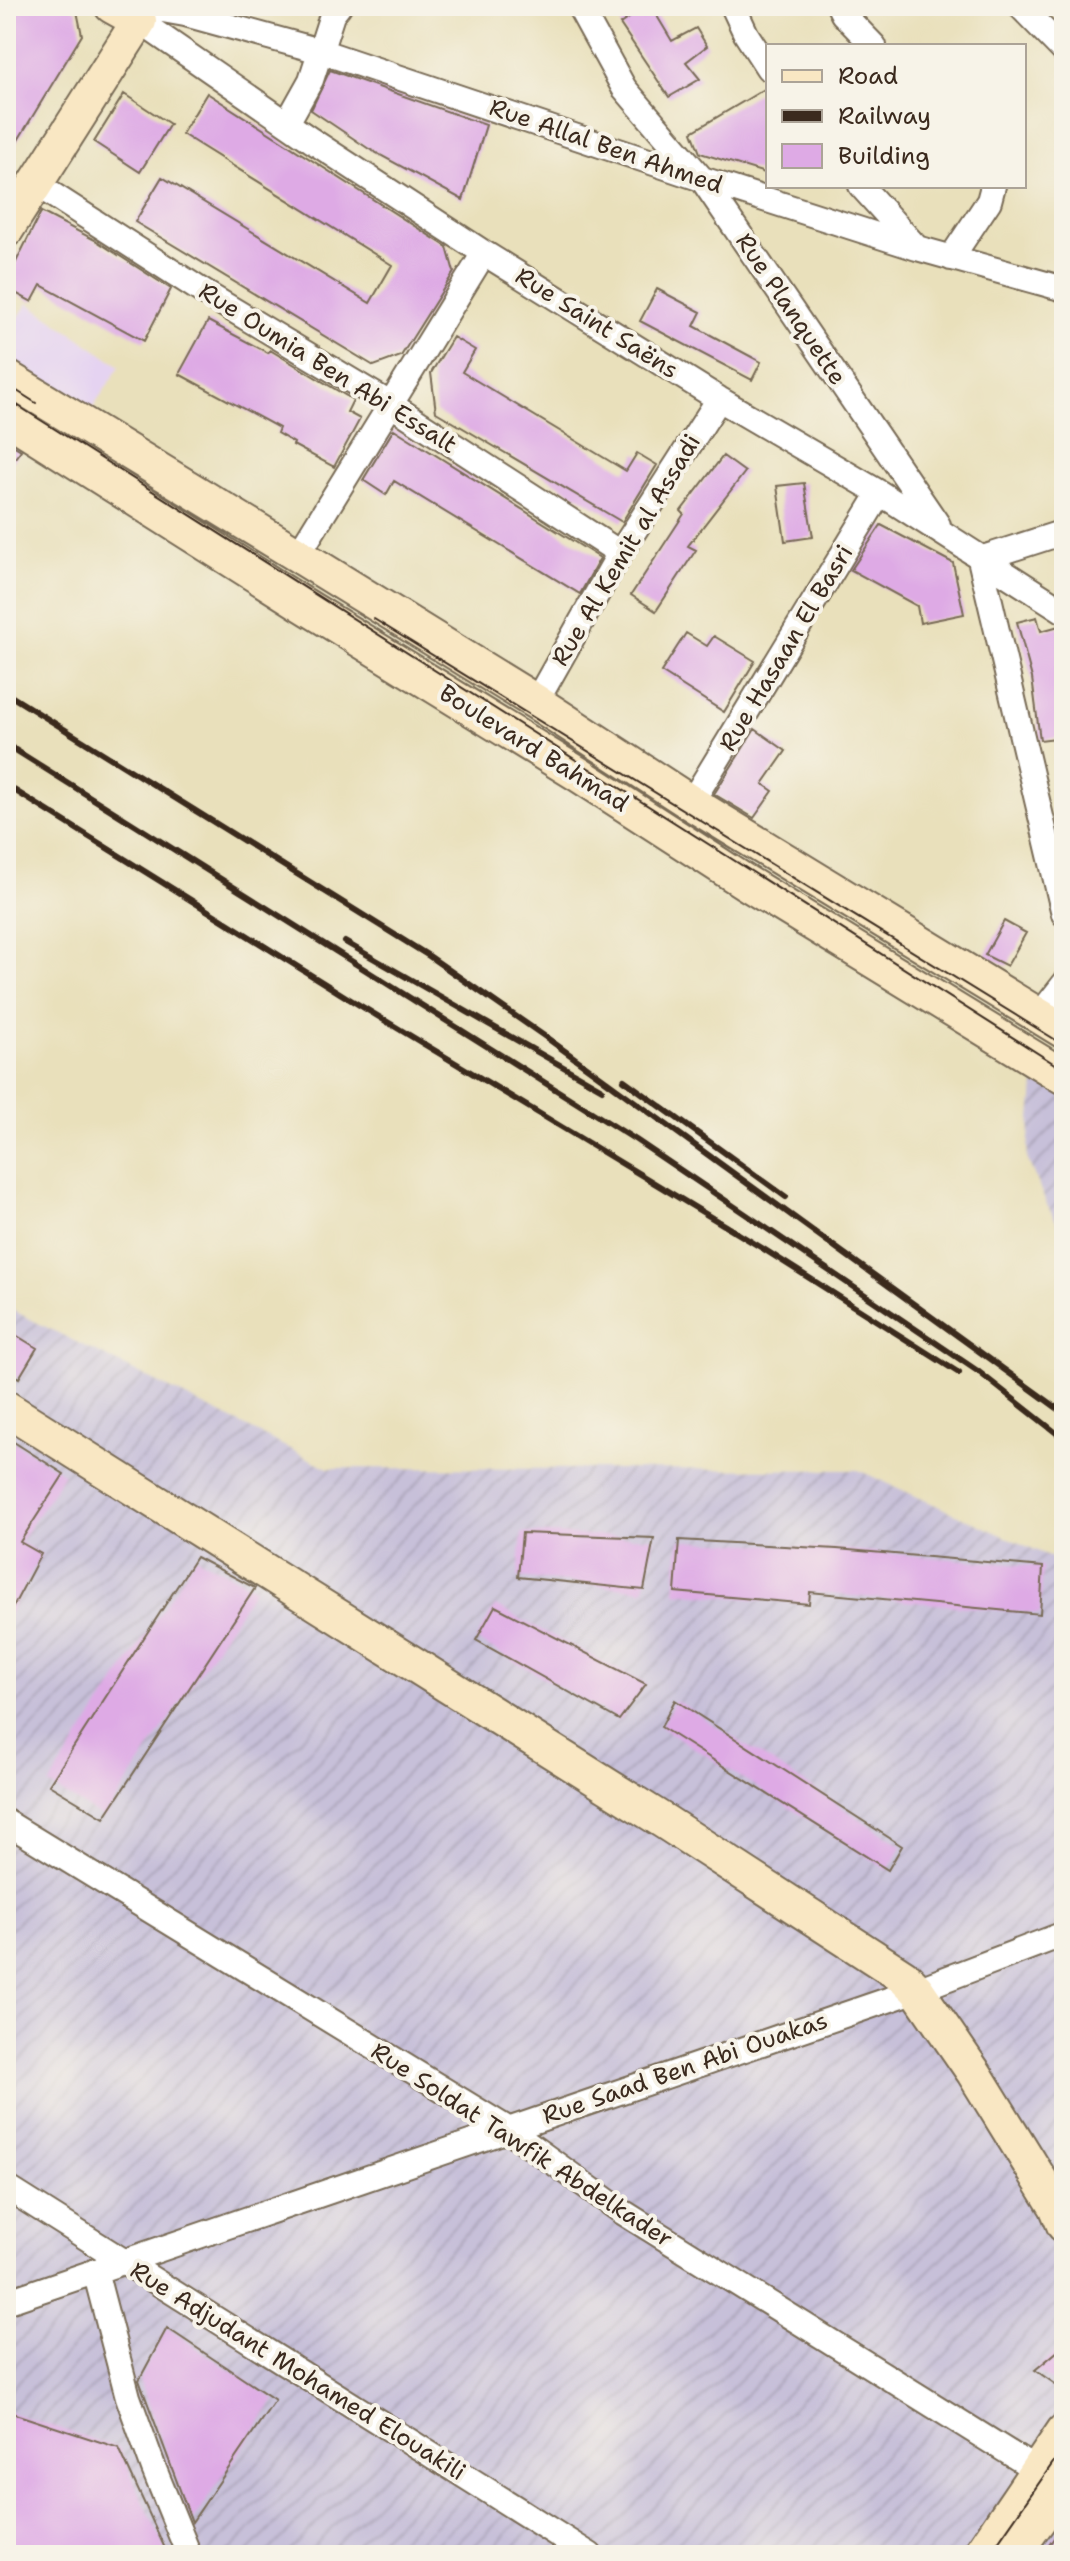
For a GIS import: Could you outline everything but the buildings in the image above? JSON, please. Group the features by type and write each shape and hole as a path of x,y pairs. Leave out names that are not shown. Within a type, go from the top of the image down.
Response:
{"main road":[{"path":"6,230 21,190 131,9"},
{"name":"Boulevard Bahmad","path":"6,377 536,702 691,803 1051,1024"},
{"name":"Boulevard Bahmad","path":"6,417 578,774 745,882 1064,1077"},
{"path":"6,1408 878,1958 917,1990 974,2073 1061,2214"},
{"path":"1013,2555 1051,2477 1064,2431"},
{"path":"980,2555 1051,2477"}],"street":[{"path":"287,123 311,80 332,15 339,6"},
{"name":"Rue Planquette","path":"579,6 624,88 702,179 946,537"},
{"path":"733,6 766,65"},
{"path":"839,6 872,44"},
{"path":"1020,6 1064,51"},
{"name":"Rue Allal Ben Ahmed","path":"131,9 185,14 320,51 917,248 1064,289"},
{"name":"Rue Saint Saëns","path":"131,9 287,123 484,253 719,399 880,493 1064,611"},
{"path":"863,188 917,248"},
{"path":"951,258 989,201 992,188"},
{"name":"Rue Oumia Ben Abi Essalt","path":"21,190 205,293 390,404 620,553"},
{"path":"298,555 484,253"},
{"name":"Rue Al Kemit al Assadi","path":"536,702 620,553 719,399"},
{"name":"Rue Hasaan El Basri","path":"691,803 880,493"},
{"path":"1064,532 980,559 1064,914"},
{"path":"1040,807 1064,822"},
{"path":"1051,1024 1064,984"},
{"name":"Rue Soldat Tawfik Abdelkader","path":"6,1822 506,2128 621,2211 1051,2477"},
{"name":"Rue Saad Ben Abi Ouakas","path":"6,2302 506,2128 917,1990 1064,1934"},
{"name":"Rue Adjudant Mohamed Elouakili","path":"6,2187 590,2555"},
{"path":"95,2271 128,2397 189,2555"}],"shaded area":[{"path":"28,303 120,366 81,426 6,375 6,336"},
{"path":"1035,1077 1064,1097 1064,1235 1027,1158"},
{"path":"6,1307 328,1468 858,1470 1064,1563 1064,2555 6,2555"}],"tram line":[{"path":"6,384 36,403"},
{"path":"6,398 1064,1070"},
{"path":"374,619 1064,1045"},
{"path":"989,2555 1064,2447"}],"railway":[{"path":"6,693 429,956 1064,1413"},
{"path":"6,744 636,1140 979,1372 1064,1439"},
{"path":"6,785 351,1000 762,1248 959,1373"},
{"path":"345,942 602,1089"},
{"path":"624,1080 786,1197"}]}
